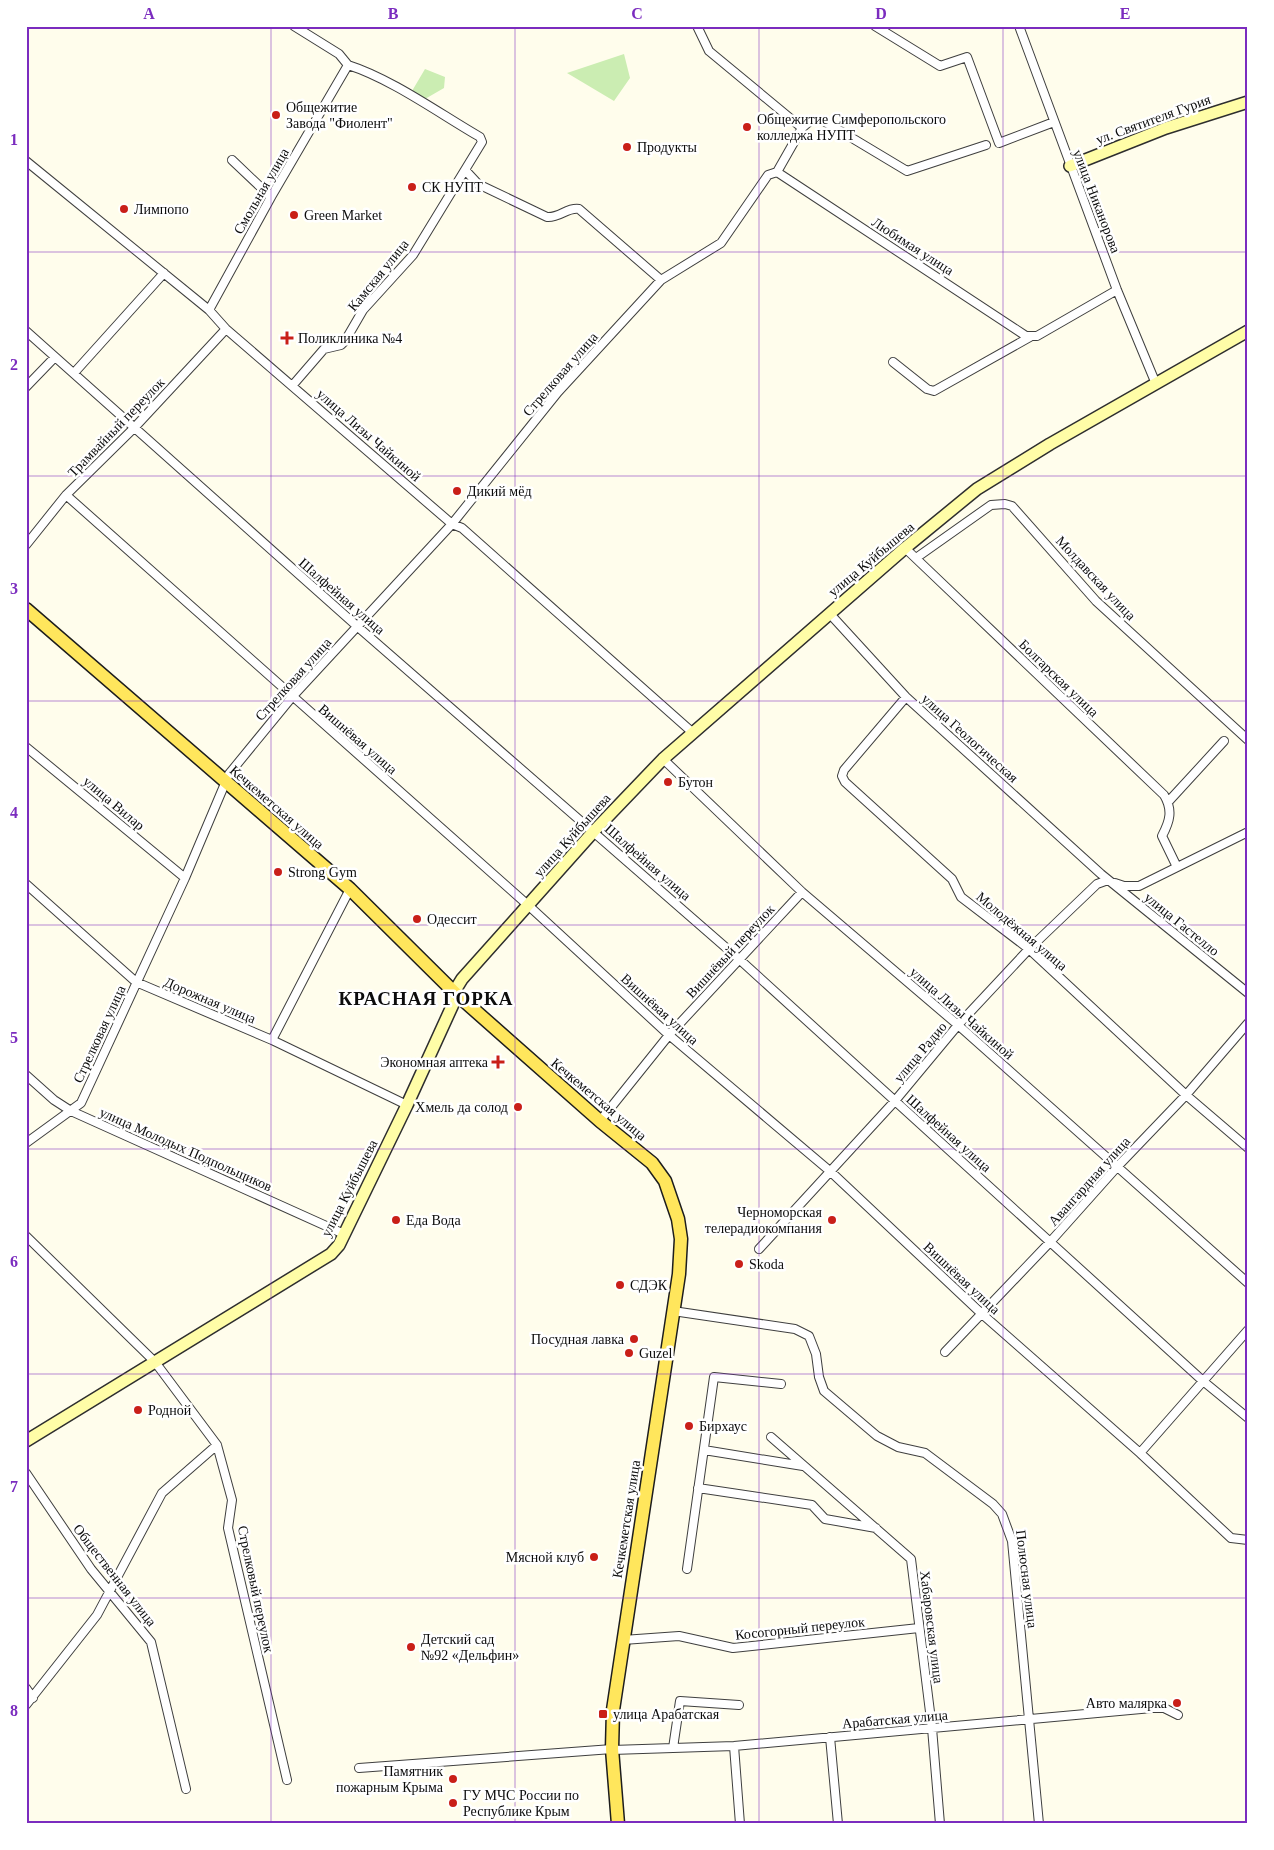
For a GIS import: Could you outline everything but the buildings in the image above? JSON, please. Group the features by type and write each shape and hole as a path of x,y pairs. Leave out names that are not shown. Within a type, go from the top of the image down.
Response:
{"main road":[{"name":"ул. Святителя Гурия","path":"1070,166 1166,128 1248,102"},
{"name":"улица Куйбышева","path":"26,1441 331,1254 344,1234 407,1105 454,1002 454,992 462,979 594,831 663,759 692,732 977,489 1050,444 1248,331"},
{"name":"Кечкеметская улица","path":"26,609 350,890 454,992 600,1121 652,1163 665,1181 673,1200 681,1240 674,1311 613,1710 612,1750 618,1824"}],"street":[{"path":"294,26 339,54 348,66"},
{"path":"697,26 709,51 802,128 810,121 822,120 907,171 986,145"},
{"path":"874,26 940,66 968,57 999,142 1054,122"},
{"name":"улица Никанорова","path":"1019,26 1117,290 1156,384"},
{"name":"Камская улица","path":"292,386 324,349 341,345 346,341 363,310 413,255 481,144 480,137 365,71 348,66"},
{"name":"Смольная улица","path":"209,310 271,197 348,66"},
{"name":"Стрелковая улица","path":"26,1143 81,1103 222,795 224,782 292,697 452,524 558,392 661,280 721,243 768,175 777,172 802,128"},
{"path":"232,160 271,197"},
{"name":"улица Лизы Чайкиной","path":"26,161 209,310 226,329 452,524 462,528 692,732"},
{"path":"466,171 478,184 547,217 559,216 572,208 579,210 661,280"},
{"name":"Любимая улица","path":"777,172 1033,336"},
{"path":"74,373 164,273"},
{"path":"893,362 927,389 934,391 1117,290"},
{"name":"Трамвайный переулок","path":"26,545 66,495 134,428 226,329"},
{"name":"Шалфейная улица","path":"26,331 358,626 739,959 894,1102 1203,1381 1248,1418"},
{"path":"26,387 55,357"},
{"name":"Вишнёвая улица","path":"66,495 529,906 669,1035 831,1172 982,1314 1140,1453 1231,1538 1248,1540"},
{"name":"Молдавская улица","path":"916,558 991,505 1005,504 1012,506 1096,601 1248,740"},
{"name":"Болгарская улица","path":"906,548 1164,795 1168,802"},
{"name":"улица Геологическая","path":"830,614 906,696 1101,874"},
{"name":"Молодёжная улица","path":"906,696 844,770 843,779 952,878 961,897 1029,949 1186,1095 1248,1148"},
{"path":"1177,867 1162,836 1170,820 1168,802 1224,741"},
{"name":"улица Вилар","path":"26,746 185,878"},
{"name":"улица Лизы Чайкиной","path":"663,759 802,892 958,1025 1248,1283"},
{"path":"1108,880 1124,886 1139,886 1248,832"},
{"name":"улица Гастелло","path":"1101,874 1248,993"},
{"name":"улица Радио","path":"759,1250 894,1102 958,1025 1029,949 1097,884 1108,880"},
{"name":"Дорожная улица","path":"26,884 136,982 272,1040 407,1105"},
{"path":"272,1040 350,890"},
{"name":"Вишнёвый переулок","path":"600,1121 669,1035 802,892"},
{"name":"Авангардная улица","path":"945,1352 1051,1242 1117,1167 1186,1095 1248,1023"},
{"name":"улица Молодых Подпольщиков","path":"26,1075 54,1100 71,1111 344,1234"},
{"name":"Стрелковый переулок","path":"26,1236 154,1362 217,1445 232,1500 228,1528 287,1780"},
{"name":"Полюсная улица","path":"674,1311 795,1329 809,1336 816,1354 818,1377 824,1391 877,1436 898,1447 925,1453 1002,1514 1012,1541 1039,1824"},
{"path":"1140,1453 1248,1330"},
{"path":"687,1569 714,1377 781,1384"},
{"name":"Хабаровская улица","path":"772,1437 911,1558 932,1728 940,1824"},
{"path":"26,1705 97,1615 162,1493 217,1445"},
{"path":"704,1450 805,1466"},
{"name":"Общественная улица","path":"26,1473 91,1569 151,1642 186,1789"},
{"path":"698,1488 812,1505 825,1519 877,1529"},
{"name":"Косогорный переулок","path":"624,1640 679,1636 733,1648 919,1628"},
{"path":"26,1688 33,1698"},
{"path":"673,1748 680,1701 740,1705"},
{"name":"Арабатская улица","path":"359,1768 612,1750 734,1746 1152,1708 1164,1708 1178,1715"},
{"path":"830,1737 838,1824"},
{"path":"734,1746 740,1824"}],"green space":[{"path":"624,54 630,78 614,101 567,73"},
{"path":"425,69 445,77 444,88 425,99 412,91"}],"place":[{"name":"Общежитие Завода \"Фиолент\"","path":"276,115"},
{"name":"Общежитие Симферопольского колледжа НУПТ","path":"747,127"},
{"name":"Продукты","path":"627,147"},
{"name":"СК НУПТ","path":"412,187"},
{"name":"Лимпопо","path":"124,209"},
{"name":"Green Market","path":"294,215"},
{"name":"Поликлиника №4","path":"287,338"},
{"name":"Дикий мёд","path":"457,491"},
{"name":"Бутон","path":"668,782"},
{"name":"Strong Gym","path":"278,872"},
{"name":"Одессит","path":"417,919"},
{"name":"Экономная аптека","path":"498,1062"},
{"name":"Хмель да солод","path":"518,1107"},
{"name":"Еда Вода","path":"396,1220"},
{"name":"Черноморская телерадиокомпания","path":"832,1220"},
{"name":"Skoda","path":"739,1264"},
{"name":"СДЭК","path":"620,1285"},
{"name":"Посудная лавка","path":"634,1339"},
{"name":"Guzel","path":"629,1353"},
{"name":"Родной","path":"138,1410"},
{"name":"Бирхаус","path":"689,1426"},
{"name":"Мясной клуб","path":"594,1557"},
{"name":"Детский сад №92 «Дельфин»","path":"411,1647"},
{"name":"Авто малярка","path":"1177,1703"},
{"name":"улица Арабатская","path":"603,1714"},
{"name":"Памятник пожарным Крыма","path":"453,1779"},
{"name":"ГУ МЧС России по Республике Крым","path":"453,1803"}],"district":[{"name":"КРАСНАЯ ГОРКА","path":"426,998"}]}
